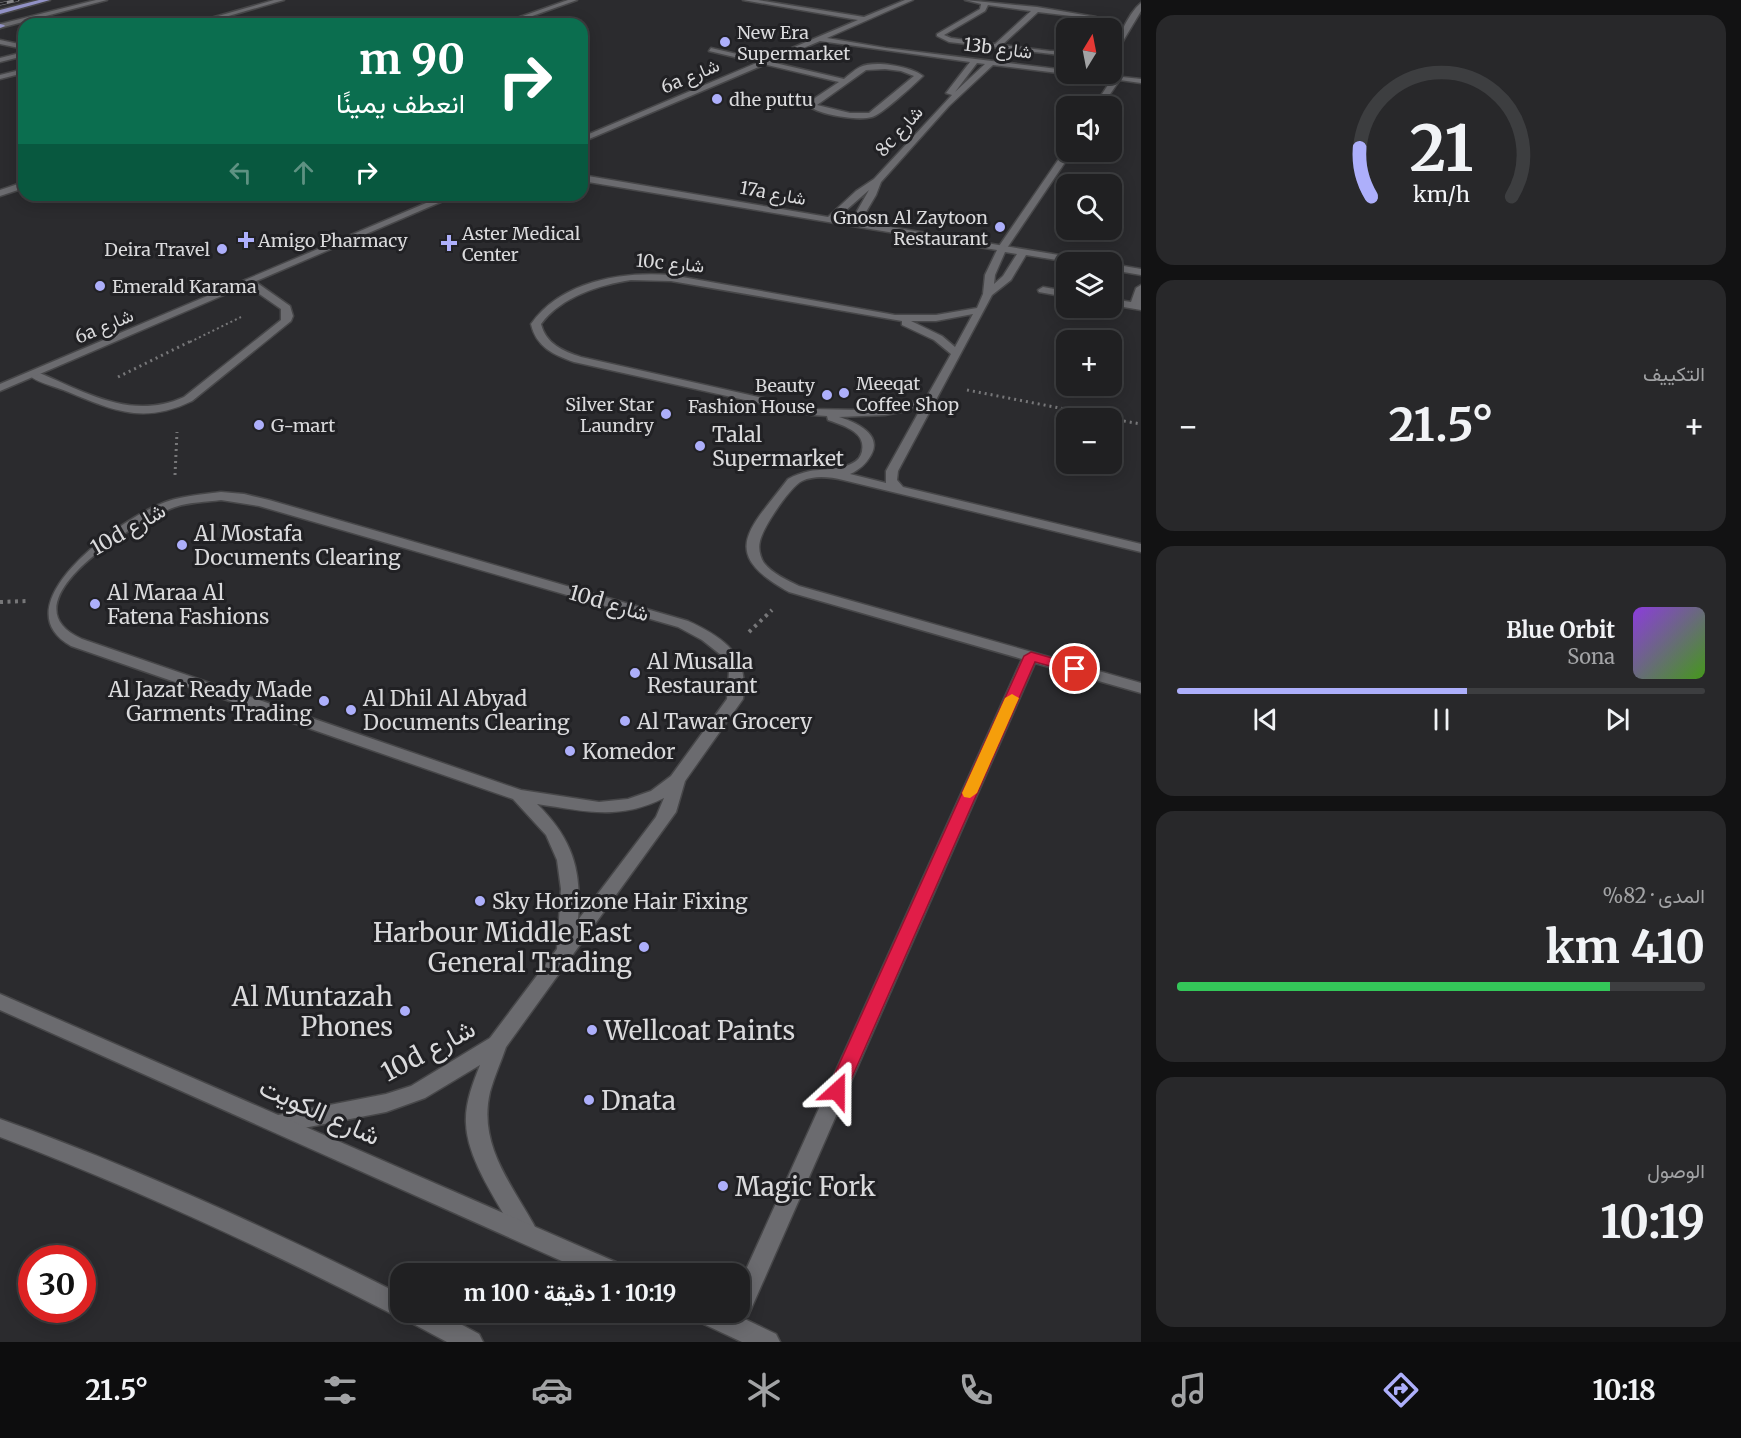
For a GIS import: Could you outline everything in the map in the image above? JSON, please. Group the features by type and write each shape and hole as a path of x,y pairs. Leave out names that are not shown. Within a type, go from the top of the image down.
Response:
{"main road":[{"path":"0,12 47,0"}],"street":[{"path":"33,18 104,0"},
{"path":"215,18 281,0"},
{"path":"521,18 574,0"},
{"path":"746,0 855,23"},
{"name":"6a شارع","path":"588,137 909,0"},
{"path":"968,0 1092,18"},
{"path":"985,3 983,10 939,35 949,40 1056,53"},
{"path":"1122,35 1141,5"},
{"path":"781,7 864,20"},
{"path":"997,46 1037,9"},
{"path":"1,26 18,22"},
{"name":"13b شارع","path":"829,34 925,54"},
{"name":"13b شارع","path":"818,39 886,50 1056,71"},
{"path":"0,42 18,46"},
{"path":"711,50 844,81 860,70 870,67 912,72 919,76 871,115 840,114 813,106 815,102 844,81"},
{"path":"0,60 18,56"},
{"name":"8c شارع","path":"946,104 952,89 976,60"},
{"name":"8c شارع","path":"830,220 877,180 946,104 992,62"},
{"path":"0,77 18,72"},
{"path":"1122,79 1141,81"},
{"path":"898,489 891,481 892,471 981,310 988,294 990,275 1002,249 1061,162"},
{"name":"17a شارع","path":"588,171 670,193"},
{"name":"17a شارع","path":"588,179 1056,258"},
{"name":"8c شارع","path":"854,224 872,195 877,180"},
{"path":"0,194 18,187"},
{"name":"6a شارع","path":"0,388 439,201"},
{"path":"988,294 1007,278 1023,252"},
{"path":"1122,269 1141,272"},
{"name":"10c شارع","path":"833,474 851,470 868,451 870,443 865,434 855,427 812,412 578,360 546,345 537,334 536,324 548,308 588,286 626,277 649,276 672,278 895,318 936,318 981,310"},
{"path":"33,374 117,408 130,411 156,411 179,404 286,321 288,312 286,309 249,282"},
{"path":"1122,304 1138,307 1141,288"},
{"path":"1043,290 1056,292"},
{"name":"10c شارع","path":"895,318 938,338 957,354"},
{"name":"10c شارع","path":"812,412 862,414 930,403"},
{"path":"1141,548 833,474 809,474 792,482 752,541 751,554 759,567 774,580 794,589 1141,688"},
{"name":"10d شارع","path":"526,1232 481,1151 476,1122 480,1092 497,1044 662,821 670,808 678,780 735,699 738,683 736,668 727,653 716,642 683,624 264,503 221,496 173,503 146,514 68,566 51,583 44,601 47,619 61,635 86,646 519,795 599,808 630,805 657,795 678,780"},
{"path":"750,1284 1031,656"},
{"name":"10d شارع","path":"519,795 553,831 565,855 571,880 565,952"},
{"name":"شارع الكويت","path":"0,1002 593,1263"},
{"name":"10d شارع","path":"278,1124 357,1110 418,1092 497,1044"},
{"path":"0,1128 84,1159 187,1204 318,1263 390,1301"},
{"path":"435,1323 471,1342"},
{"path":"745,1323 768,1342"}],"path":[{"path":"82,394 240,318 267,294"},
{"path":"940,384 1061,408"},
{"path":"173,503 179,404"},
{"path":"1122,420 1141,424"},
{"path":"727,653 794,589"},
{"path":"0,602 44,601"}],"railway":[{"path":"0,4 18,0"}],"slow traffic":[{"path":"970,793 1012,698"}],"place":[{"name":"New Era Supermarket","path":"725,42"},
{"name":"dhe puttu","path":"717,99"},
{"name":"Gnosn Al Zaytoon Restaurant","path":"1000,227"},
{"name":"Amigo Pharmacy","path":"246,240"},
{"name":"Aster Medical Center","path":"449,243"},
{"name":"Deira Travel","path":"222,249"},
{"name":"Emerald Karama","path":"100,286"},
{"name":"Meeqat Coffee Shop","path":"844,393"},
{"name":"Beauty Fashion House","path":"827,395"},
{"name":"Silver Star Laundry","path":"666,414"},
{"name":"G-mart","path":"259,425"},
{"name":"Talal Supermarket","path":"700,446"},
{"name":"Al Mostafa Documents Clearing","path":"182,545"},
{"name":"Al Maraa Al Fatena Fashions","path":"95,604"},
{"name":"Al Musalla Restaurant","path":"635,673"},
{"name":"Al Jazat Ready Made Garments Trading","path":"324,701"},
{"name":"Al Dhil Al Abyad Documents Clearing","path":"351,710"},
{"name":"Al Tawar Grocery","path":"625,721"},
{"name":"Komedor","path":"570,751"},
{"name":"Sky Horizone Hair Fixing","path":"480,901"},
{"name":"Harbour Middle East General Trading","path":"644,947"},
{"name":"Al Muntazah Phones","path":"405,1011"},
{"name":"Wellcoat Paints","path":"592,1030"},
{"name":"Dnata","path":"589,1100"},
{"name":"Magic Fork","path":"723,1186"}],"route":[{"path":"837,1091 1031,656 1075,669"}]}
